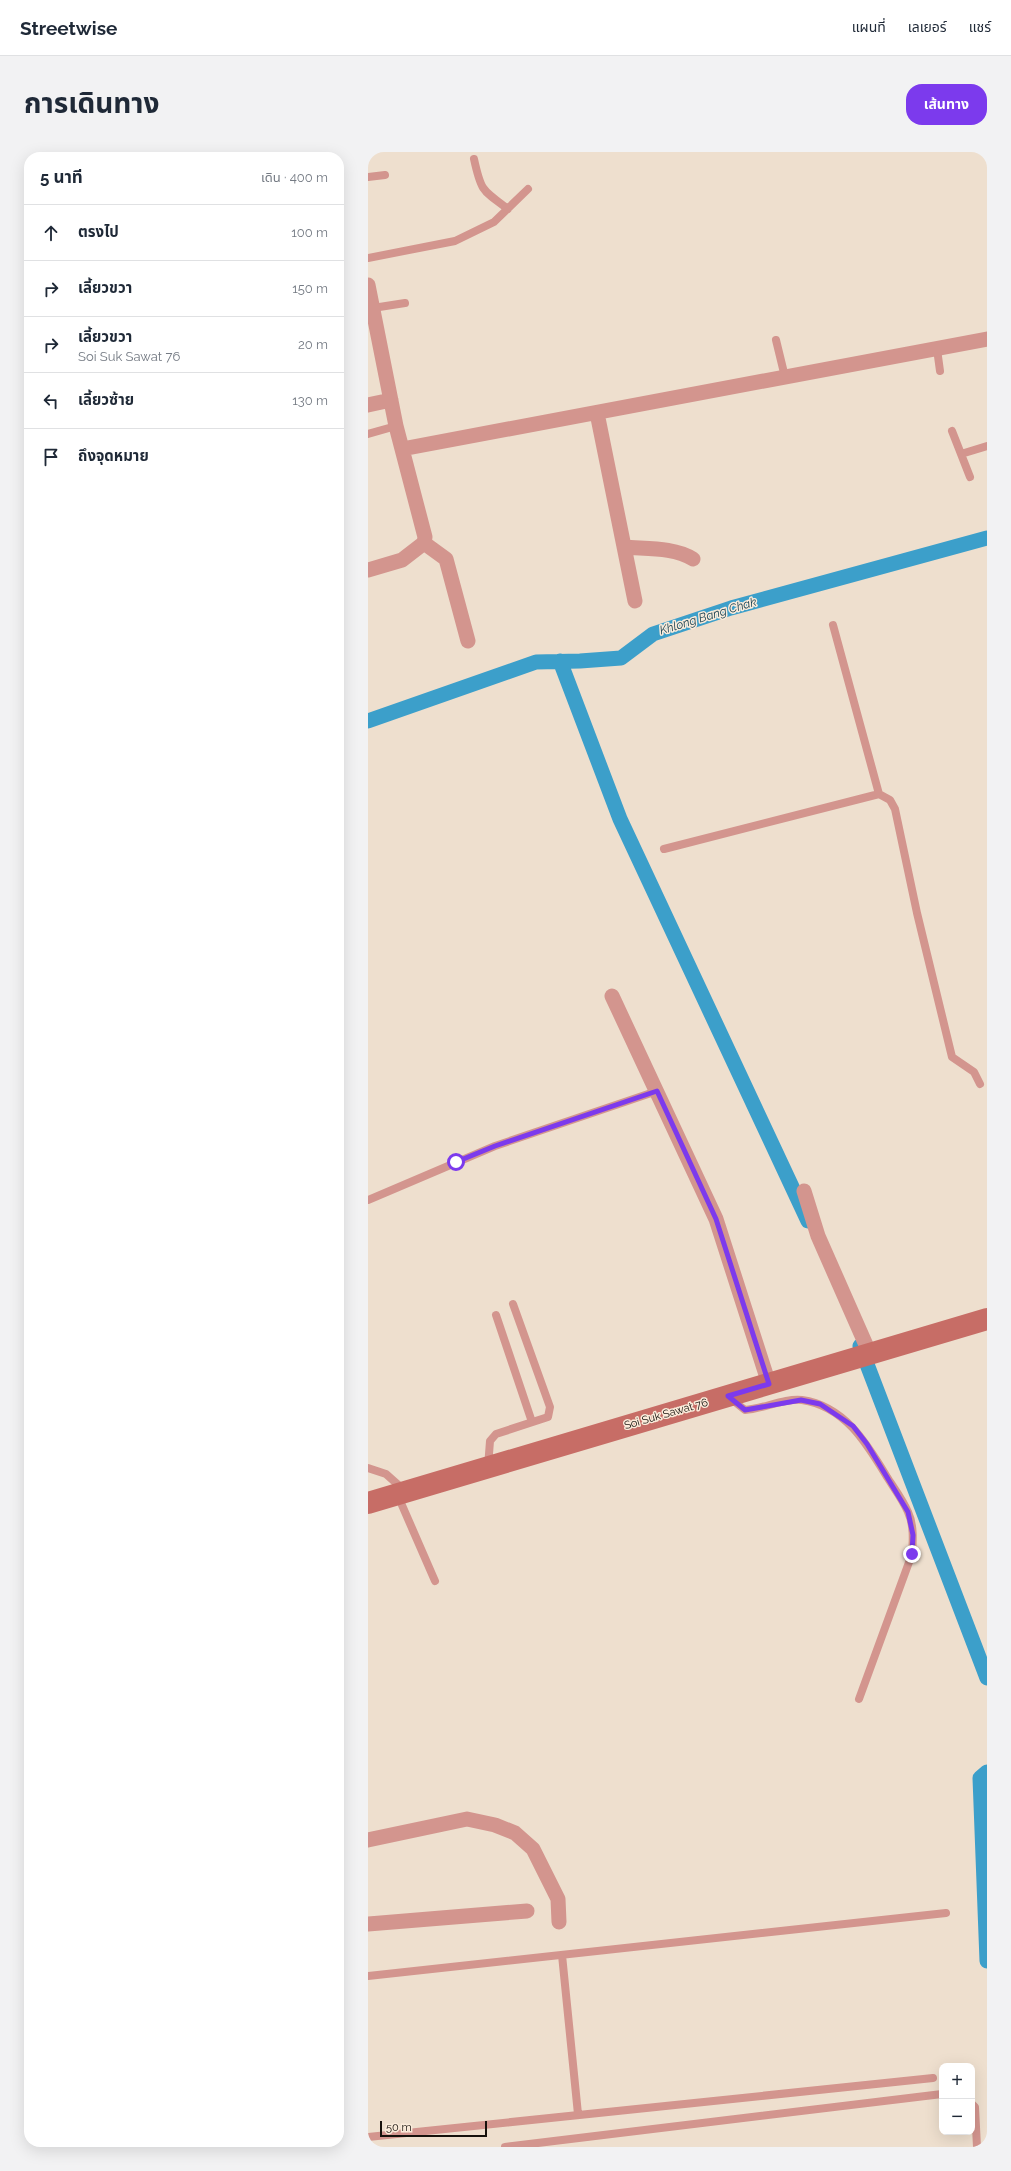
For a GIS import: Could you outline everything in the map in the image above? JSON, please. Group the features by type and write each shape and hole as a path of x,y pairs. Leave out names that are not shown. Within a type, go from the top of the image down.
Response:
{"street":[{"path":"368,285 372,317 396,426 424,537 424,543"},
{"path":"402,449 987,339"},
{"path":"368,405 391,400"},
{"path":"596,413 635,601"},
{"path":"368,570 402,560 424,543"},
{"path":"424,543 446,559 468,641"},
{"path":"624,547 674,552 685,554 693,559"},
{"path":"612,996 716,1219 769,1384"},
{"path":"804,1191 818,1236 862,1356"},
{"name":"Soi Suk Sawat 76","path":"368,1503 987,1319"},
{"path":"368,1840 467,1820 495,1825 515,1833 533,1849 558,1899 559,1922"},
{"path":"368,1924 527,1911"}],"lane":[{"path":"474,159 479,183 487,193 508,209"},
{"path":"368,178 385,175"},
{"path":"368,258 455,241 494,222 528,189"},
{"path":"372,317 405,303"},
{"path":"776,340 785,377"},
{"path":"937,349 940,371"},
{"path":"368,434 396,426"},
{"path":"952,431 970,477"},
{"path":"961,454 987,446"},
{"path":"833,625 879,794"},
{"path":"664,849 879,794 890,800 895,809 917,913 952,1057 974,1072 980,1084"},
{"path":"368,1200 495,1146 657,1091"},
{"path":"488,1468 490,1441 496,1434 548,1417 550,1407 514,1304"},
{"path":"496,1315 532,1422"},
{"path":"728,1396 745,1410 801,1400 820,1404 833,1412 853,1426 867,1444 908,1512 913,1535 912,1554 859,1699"},
{"path":"368,1468 386,1474 402,1493 435,1581"},
{"path":"368,1976 946,1912"},
{"path":"562,1955 578,2114"},
{"path":"368,2137 933,2078"},
{"path":"505,2147 939,2094"},
{"path":"975,2107 977,2147"},
{"path":"579,2138 580,2147"}],"waterway":[{"name":"Khlong Bang Chak","path":"368,721 536,662 621,658 653,634 731,608 987,538"},
{"path":"560,661 620,819 808,1221"},
{"path":"860,1346 987,1678"},
{"path":"987,1772 980,1778 987,1961"}],"route":[{"path":"456,1162 495,1146 657,1091 716,1219 769,1384 728,1396 745,1410 756,1409 782,1402 801,1400 820,1404 853,1426 867,1444 908,1512 913,1535 912,1554"}]}
